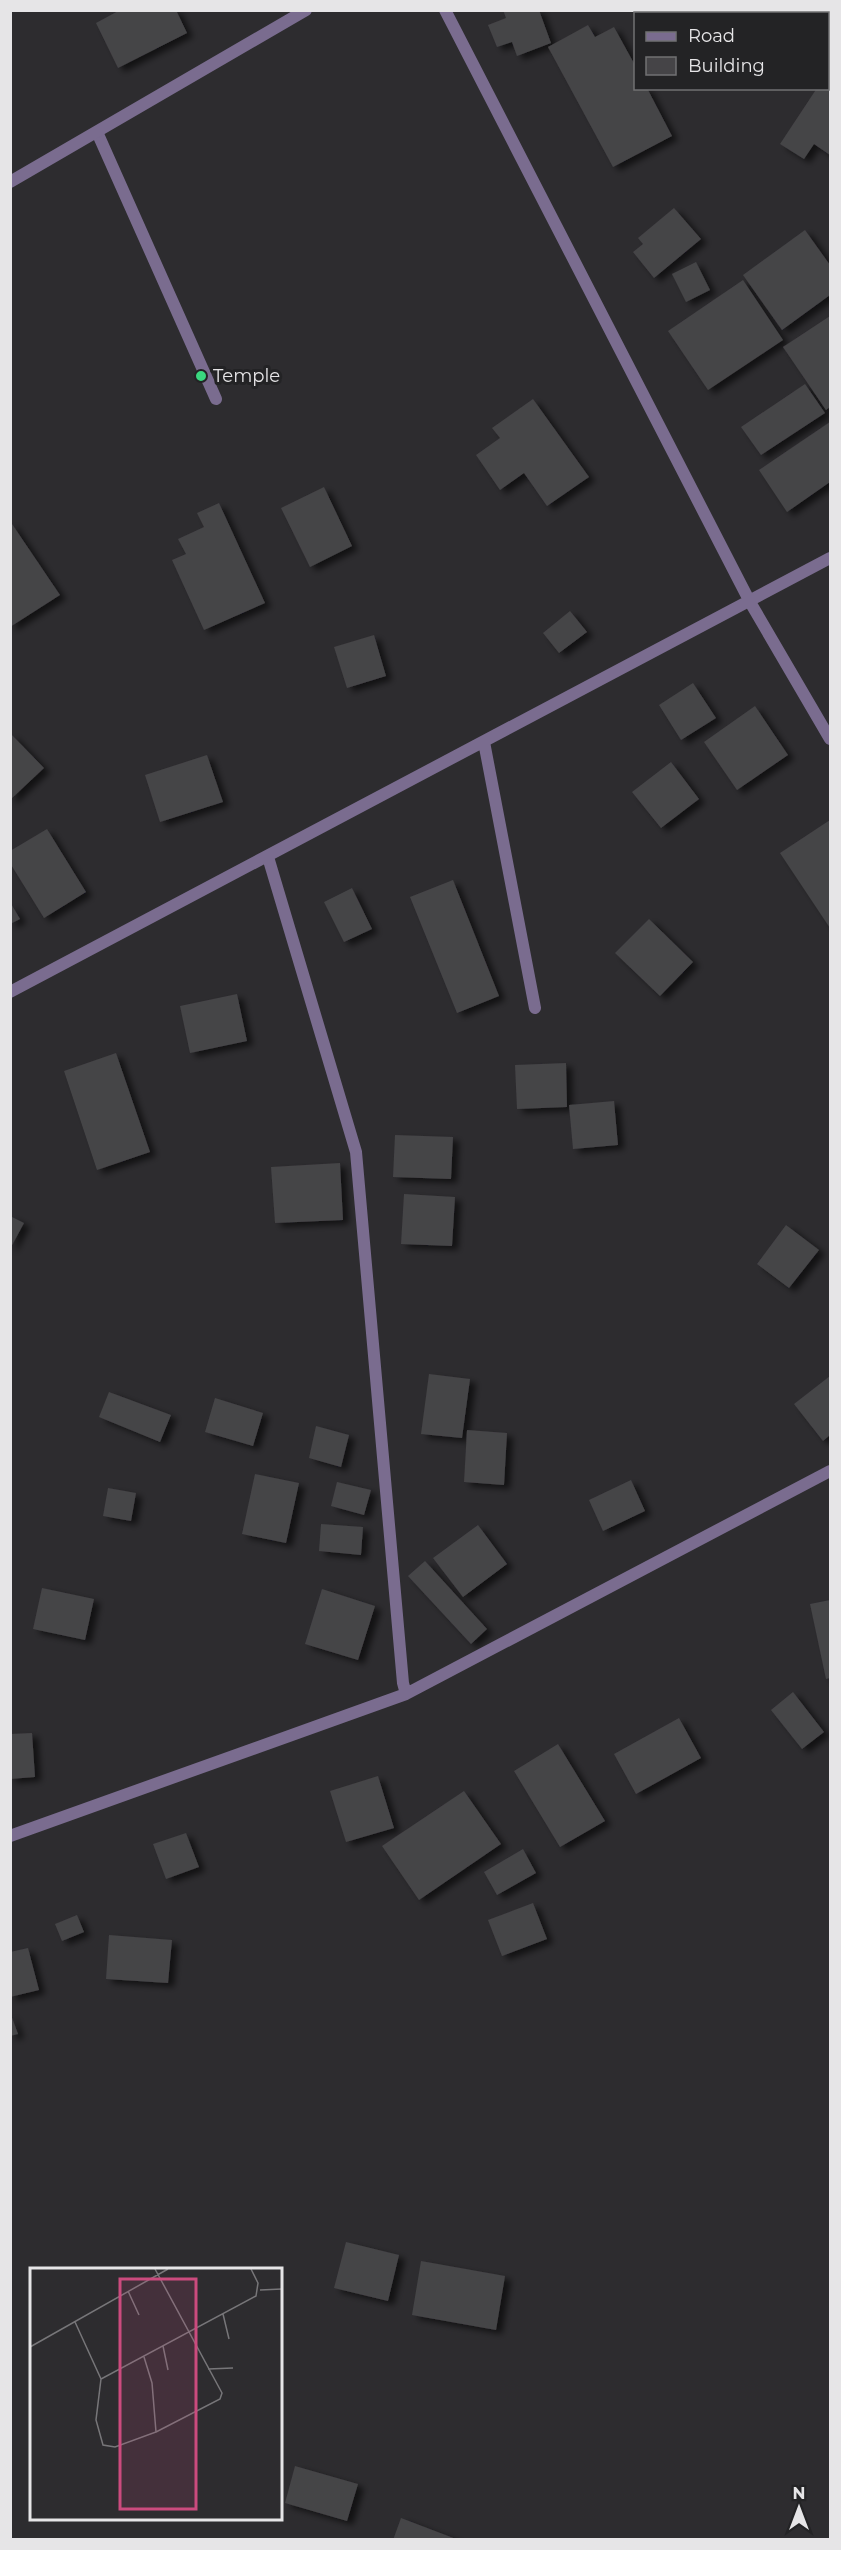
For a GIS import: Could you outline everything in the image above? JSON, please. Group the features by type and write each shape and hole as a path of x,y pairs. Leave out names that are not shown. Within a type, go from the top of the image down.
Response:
{"street":[{"path":"10,182 306,10"},
{"path":"445,10 750,602 831,739"},
{"path":"97,132 216,399"},
{"path":"10,992 831,558"},
{"path":"484,742 534,1008"},
{"path":"268,856 356,1152 403,1683 406,1694"},
{"path":"10,1836 406,1694 831,1471"}],"building":[{"path":"120,10 176,10 187,33 118,68 96,23"},
{"path":"503,10 539,10 551,43 517,56 512,42 497,47 488,25 506,18"},
{"path":"640,10 686,10 684,12 641,12"},
{"path":"588,25 595,37 614,27 634,63 634,90 648,90 672,136 613,167 548,47"},
{"path":"830,69 830,155 814,144 804,159 780,144 816,90 829,90"},
{"path":"674,208 701,239 654,278 633,252 643,244 638,238"},
{"path":"805,230 830,265 830,295 782,330 743,275"},
{"path":"696,262 710,290 686,302 672,274"},
{"path":"743,280 783,340 708,390 668,331"},
{"path":"830,316 830,407 826,410 783,347"},
{"path":"805,384 825,413 761,455 741,427"},
{"path":"533,399 589,477 547,506 524,473 500,490 476,455 500,438 492,428"},
{"path":"830,422 830,482 787,512 759,470"},
{"path":"324,487 352,546 310,567 281,508"},
{"path":"219,503 265,603 204,630 172,560 186,554 178,539 204,527 197,513"},
{"path":"10,521 60,595 10,627"},
{"path":"570,611 587,632 559,653 543,633"},
{"path":"374,635 386,676 347,688 334,647"},
{"path":"693,683 716,718 681,740 659,705"},
{"path":"755,706 788,755 737,790 704,742"},
{"path":"10,733 44,768 10,800"},
{"path":"207,755 223,802 160,822 145,775"},
{"path":"671,762 699,799 661,828 632,792"},
{"path":"830,820 830,928 780,853"},
{"path":"47,829 86,892 44,918 10,863 10,851"},
{"path":"453,880 499,996 457,1013 410,897"},
{"path":"352,888 372,929 344,942 324,902"},
{"path":"10,902 20,919 10,924"},
{"path":"649,919 693,962 660,996 615,953"},
{"path":"237,994 247,1041 190,1053 180,1006"},
{"path":"116,1053 150,1152 97,1170 64,1071"},
{"path":"566,1063 567,1107 517,1109 515,1065"},
{"path":"614,1101 618,1145 573,1149 569,1105"},
{"path":"395,1135 453,1137 451,1179 393,1177"},
{"path":"340,1163 343,1220 275,1223 271,1167"},
{"path":"404,1194 455,1197 452,1246 401,1244"},
{"path":"10,1216 24,1223 10,1249"},
{"path":"786,1225 819,1250 789,1288 757,1264"},
{"path":"429,1374 470,1379 462,1438 421,1434"},
{"path":"830,1376 830,1435 823,1441 794,1404"},
{"path":"109,1392 171,1415 160,1442 99,1417"},
{"path":"215,1398 263,1413 253,1446 205,1432"},
{"path":"316,1426 349,1435 341,1467 309,1458"},
{"path":"467,1430 507,1433 504,1485 464,1482"},
{"path":"255,1474 299,1483 286,1543 242,1534"},
{"path":"631,1480 645,1511 603,1531 589,1500"},
{"path":"337,1482 371,1490 364,1515 331,1506"},
{"path":"108,1488 136,1493 131,1521 103,1516"},
{"path":"321,1524 363,1527 361,1555 319,1551"},
{"path":"478,1525 507,1564 463,1597 433,1558"},
{"path":"425,1561 487,1629 471,1644 408,1576"},
{"path":"42,1588 94,1599 85,1640 33,1629"},
{"path":"322,1589 375,1606 358,1660 305,1644"},
{"path":"830,1600 830,1678 826,1679 810,1604"},
{"path":"793,1692 824,1732 802,1749 771,1710"},
{"path":"679,1718 701,1758 636,1794 614,1754"},
{"path":"32,1733 35,1777 10,1779 10,1734"},
{"path":"558,1744 605,1821 560,1847 514,1771"},
{"path":"378,1776 394,1828 346,1842 330,1791"},
{"path":"464,1791 501,1844 419,1900 382,1846"},
{"path":"186,1833 199,1867 166,1879 153,1844"},
{"path":"523,1849 536,1873 497,1895 484,1872"},
{"path":"533,1903 547,1939 502,1956 488,1920"},
{"path":"77,1915 84,1932 62,1941 55,1924"},
{"path":"109,1935 172,1940 168,1983 106,1979"},
{"path":"28,1948 39,1990 10,1997 10,1952"},
{"path":"10,2012 18,2034 10,2036"},
{"path":"346,2242 399,2255 388,2301 334,2288"},
{"path":"421,2261 505,2276 496,2330 412,2315"},
{"path":"295,2466 358,2484 347,2521 285,2503"},
{"path":"401,2518 456,2539 456,2540 393,2540"}],"place":[{"name":"Temple","path":"201,376"}]}
